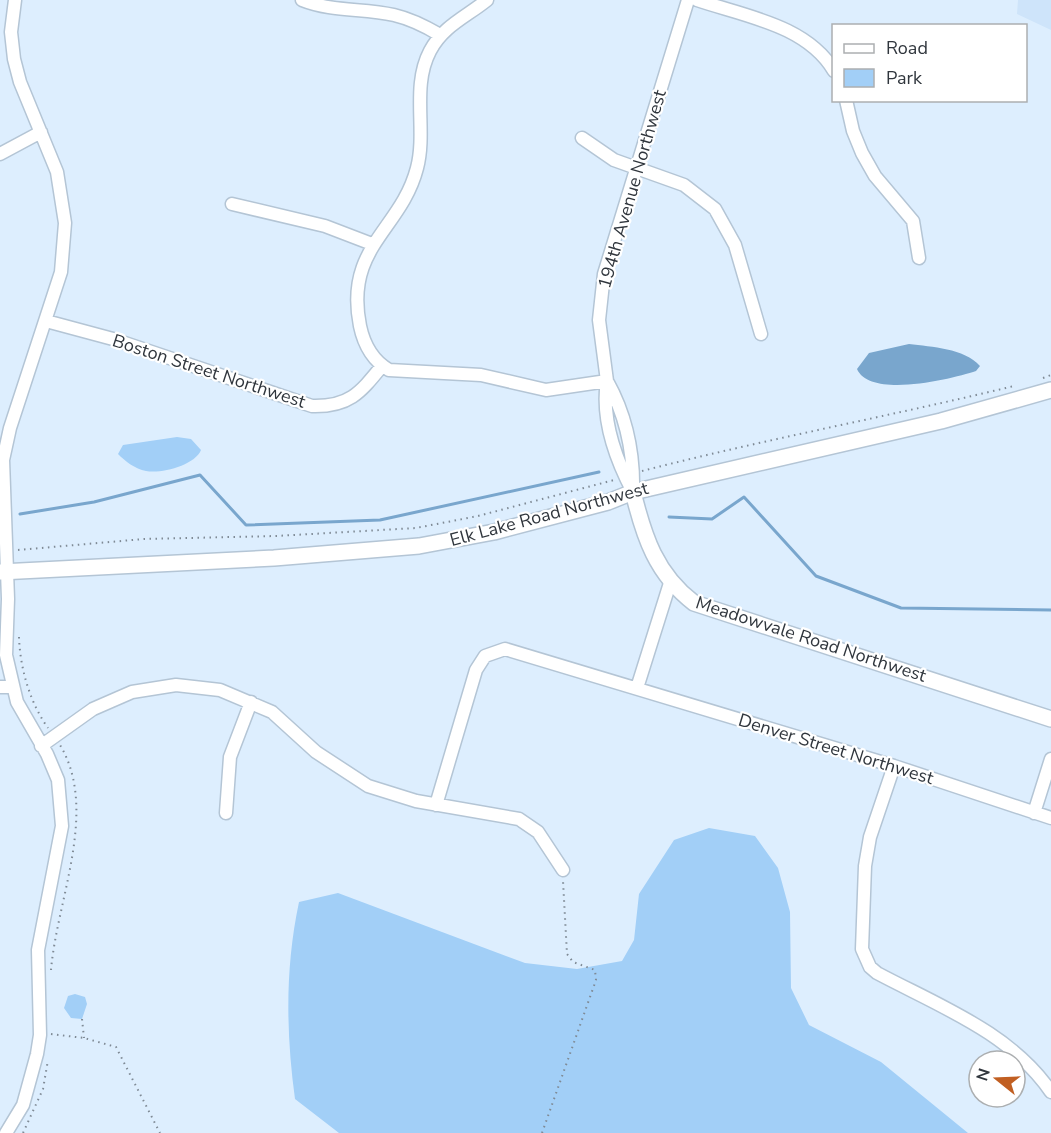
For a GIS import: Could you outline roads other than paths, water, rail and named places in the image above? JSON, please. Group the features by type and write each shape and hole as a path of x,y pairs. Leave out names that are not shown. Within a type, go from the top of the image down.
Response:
{"street":[{"path":"6,1133 23,1105 33,1073 40,1035 38,950 62,826 58,780 6,687 8,599 3,572 7,551 3,477 6,443 61,272 65,223 57,172 20,82 14,59 11,32 15,0"},
{"path":"302,0 339,9 393,15 414,21 440,35"},
{"path":"487,0 440,35 428,54 422,76 420,140 414,178 404,200 372,244 361,273 358,309 367,350 382,366 398,372 481,375 546,390 607,381"},
{"name":"194th Avenue Northwest","path":"633,492 629,475 634,460 618,400 607,381 599,320 600,296 636,168 688,0"},
{"path":"697,0 789,31 810,43 832,69"},
{"path":"846,102 852,131 870,169 913,221 919,258"},
{"path":"0,154 41,132"},
{"path":"582,138 614,160 684,185 715,209 735,245 761,334"},
{"path":"232,204 325,226 372,244"},
{"name":"Boston Street Northwest","path":"46,321 112,339 312,406 324,406 353,398 382,366"},
{"name":"Elk Lake Road Northwest","path":"3,572 274,558 419,546 494,532 608,502 633,492 940,421 1046,384"},
{"name":"Meadowvale Road Northwest","path":"633,492 650,548 670,583 694,603 927,677 1051,720"},
{"path":"637,688 670,583"},
{"name":"Denver Street Northwest","path":"436,805 480,662 490,652 513,650 894,766 1051,818"},
{"path":"41,746 105,702 146,688 176,685 206,687 251,702 272,712 316,752 368,786 396,796 436,805 519,819 538,832 563,870"},
{"path":"226,813 226,779 230,757 251,702"},
{"path":"1034,813 1051,759"},
{"path":"894,766 867,853 861,936 865,959 877,973 993,1035 1022,1057 1051,1092"}],"waterway":[{"path":"20,514 94,502 200,475 246,525 380,520 599,472"},
{"path":"669,517 712,519 744,497 816,576 901,608 1051,610"}]}
